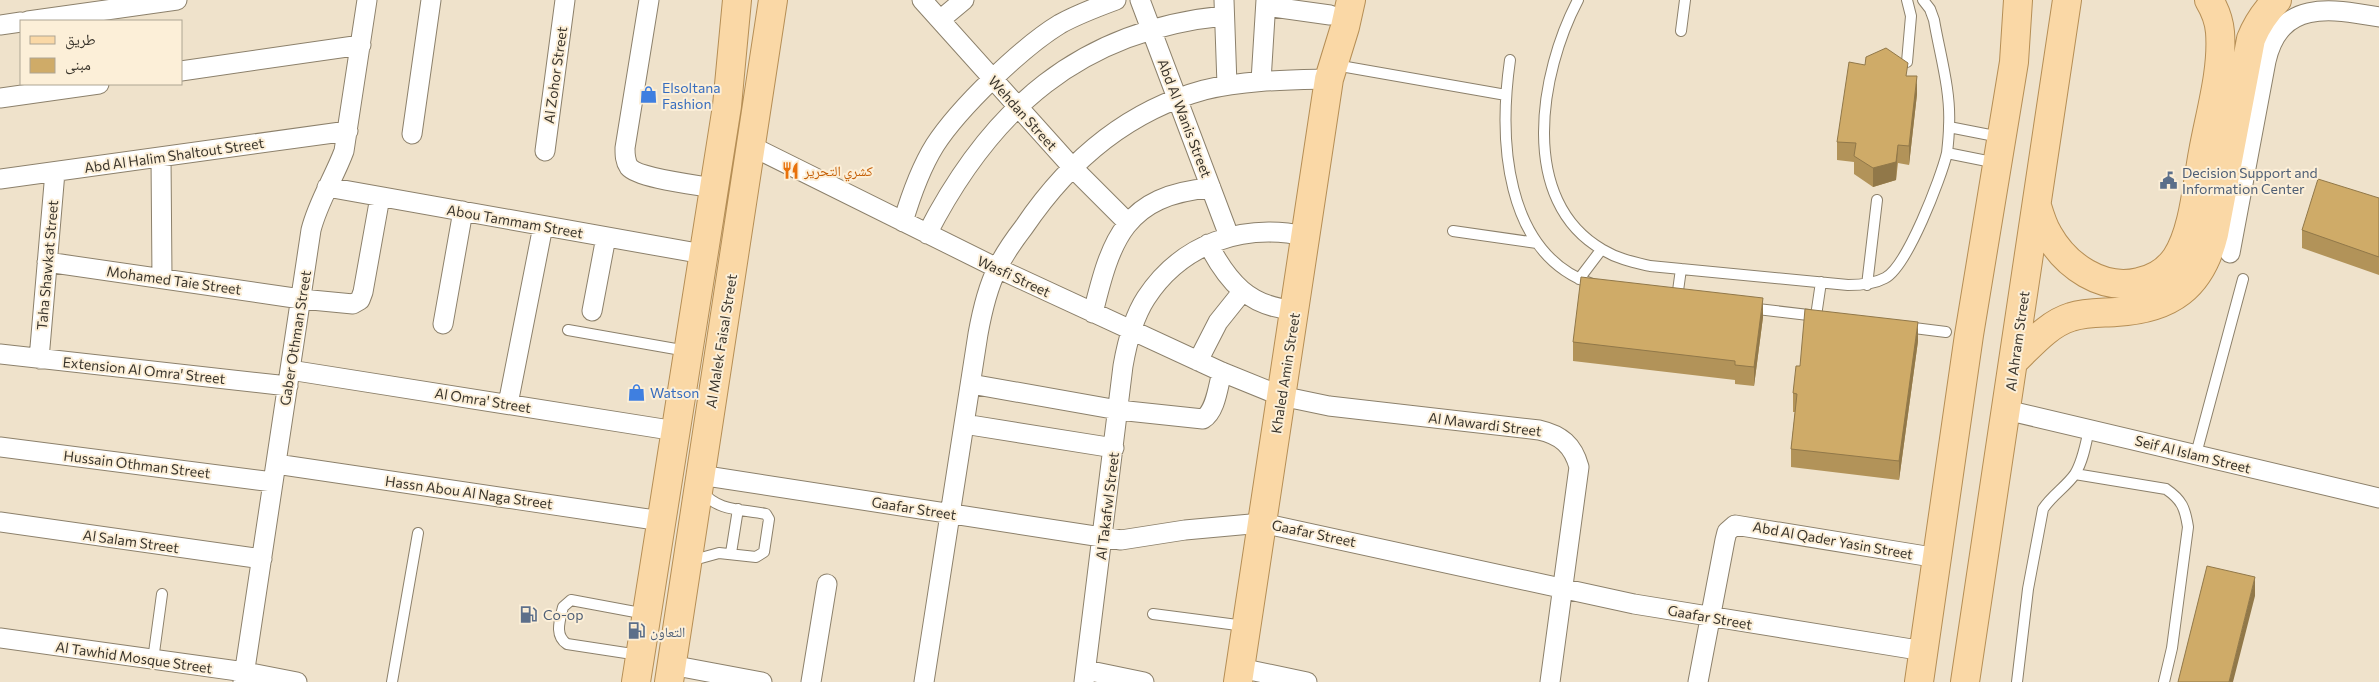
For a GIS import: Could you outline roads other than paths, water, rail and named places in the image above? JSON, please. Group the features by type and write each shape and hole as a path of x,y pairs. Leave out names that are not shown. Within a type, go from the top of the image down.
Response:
{"main road":[{"path":"636,682 727,106 736,0"},
{"name":"Al Malek Faisal Street","path":"670,674 773,0"},
{"path":"1919,682 1969,336 2014,62 2018,0"},
{"name":"Al Ahram Street","path":"1965,682 2067,0"},
{"path":"2037,206 2048,234 2055,244 2078,268 2101,281 2110,284 2128,285 2147,280 2158,275 2176,258 2188,227 2218,69 2220,33 2218,20 2209,0"},
{"path":"2014,361 2060,321 2085,314 2133,310 2158,305 2175,298 2195,278 2210,251 2251,40 2257,25 2277,0"},
{"name":"Khaled Amin Street","path":"1239,675 1330,72 1329,48 1338,5"},
{"path":"727,106 735,114 741,116 756,109"},
{"path":"720,146 736,139 751,146"}],"street":[{"path":"35,20 177,0"},
{"name":"Gaber Othman Street","path":"244,677 313,222 320,201 339,163 348,131 367,0"},
{"path":"412,134 431,0"},
{"name":"Al Zohor Street","path":"545,151 565,0"},
{"path":"649,0 626,148 626,161 629,167 641,174 714,188"},
{"name":"Wehdan Street","path":"922,0 1072,167 1128,224"},
{"path":"940,20 964,0"},
{"path":"903,222 914,188 935,145 952,121 1028,48 1060,24 1116,0"},
{"name":"Abd Al Wanis Street","path":"1140,0 1229,236"},
{"path":"1261,81 1266,3 1338,5"},
{"path":"927,234 965,168 989,136 1017,106 1047,82 1093,53 1151,29 1187,21 1224,8 1227,85"},
{"path":"2230,253 2269,46 2277,31 2290,18 2305,11 2336,10 2379,17"},
{"path":"0,25 20,22"},
{"path":"182,72 360,45"},
{"path":"924,682 982,312 997,268 1032,216 1072,167 1111,134 1133,120 1178,99 1227,85 1330,72"},
{"path":"0,98 92,85"},
{"name":"Abd Al Halim Shaltout Street","path":"0,179 348,131"},
{"name":"Wasfi Street","path":"751,146 997,268 1222,372 1281,396"},
{"path":"161,157 162,278"},
{"name":"Taha Shawkat Street","path":"39,359 55,172"},
{"name":"Abou Tammam Street","path":"327,187 703,254"},
{"path":"1093,313 1106,262 1115,242 1128,224 1141,211 1172,194 1211,188"},
{"name":"Mohamed Taie Street","path":"47,262 301,299 349,304 360,300 363,292 380,197"},
{"path":"443,324 463,212"},
{"path":"508,404 543,226"},
{"name":"Al Takafwl Street","path":"1085,676 1104,538 1123,366 1132,330 1146,299 1159,281 1174,266 1208,244 1229,236 1261,231 1286,232 1305,236"},
{"path":"592,311 606,237"},
{"path":"1208,244 1229,278 1242,292 1259,303 1279,309 1294,310"},
{"path":"1198,361 1218,322 1242,292"},
{"name":"Extension Al Omra' Street","path":"0,354 39,359 289,378"},
{"path":"970,384 1118,410 1203,419 1209,414 1212,407 1222,372"},
{"name":"Al Omra' Street","path":"289,378 508,404 676,431"},
{"name":"Al Mawardi Street","path":"1281,396 1328,406 1539,430 1560,437 1573,449 1579,467 1550,682"},
{"name":"Seif Al Islam Street","path":"2006,410 2089,428 2379,498"},
{"path":"964,424 1114,448"},
{"name":"Hussain Othman Street","path":"0,447 275,473"},
{"name":"Hassn Abou Al Naga Street","path":"275,473 662,521"},
{"name":"Gaafar Street","path":"699,481 950,514 1104,538 1129,539 1185,530 1262,523 1299,529 1563,589 1710,618 1924,651"},
{"name":"Al Salam Street","path":"0,522 262,559"},
{"name":"Abd Al Qader Yasin Street","path":"1710,618 1727,532 1735,525 1938,558"},
{"path":"811,682 827,584"},
{"path":"1698,682 1710,618"},
{"name":"Al Tawhid Mosque Street","path":"0,638 153,660 244,677 298,682"},
{"path":"670,674 762,682"},
{"path":"1239,675 1307,682"},
{"path":"1085,676 1144,682"}],"lane":[{"path":"1578,0 1568,20 1555,55 1547,91 1544,128 1547,165 1553,190 1565,213 1581,233 1601,250 1620,259 1650,266 1867,285 1886,278 1898,266 1907,252 1938,181 1946,153 1949,127 1948,99 1934,20 1930,9 1923,0"},
{"path":"1681,31 1685,0"},
{"path":"1907,0 1911,16 1907,62"},
{"path":"1510,60 1506,95 1505,140 1511,179 1521,212 1537,243 1556,263 1578,279 1602,287"},
{"path":"1330,72 1506,95"},
{"path":"1949,127 1999,150"},
{"path":"1946,153 1999,150"},
{"path":"1867,285 1877,200"},
{"path":"1453,231 1537,243"},
{"path":"1578,279 1601,250"},
{"path":"1676,298 1681,268"},
{"path":"2196,454 2243,279"},
{"path":"1742,307 1821,317 1821,282"},
{"path":"1900,326 1946,332"},
{"path":"568,330 688,351"},
{"path":"2017,682 2028,589 2043,509 2075,474 2083,455 2089,428"},
{"path":"2075,474 2166,489 2177,496 2185,507 2188,527 2172,648 2164,682"},
{"path":"687,563 707,554 731,553 760,557 764,552 766,544 768,516 763,513 738,510 714,503 699,481"},
{"path":"731,553 738,510"},
{"path":"392,682 418,533"},
{"path":"153,660 162,594"},
{"path":"640,656 567,644 560,638 558,629 563,607 571,600 647,615"},
{"path":"1153,614 1246,626"}],"place":[{"name":"Elsoltana Fashion","path":"648,95"},
{"name":"كشري التحرير","path":"790,170"},
{"name":"Decision Support and Information Center","path":"2168,180"},
{"name":"Watson","path":"636,392"},
{"name":"Co-op","path":"529,614"},
{"name":"التعاون","path":"636,631"}]}
